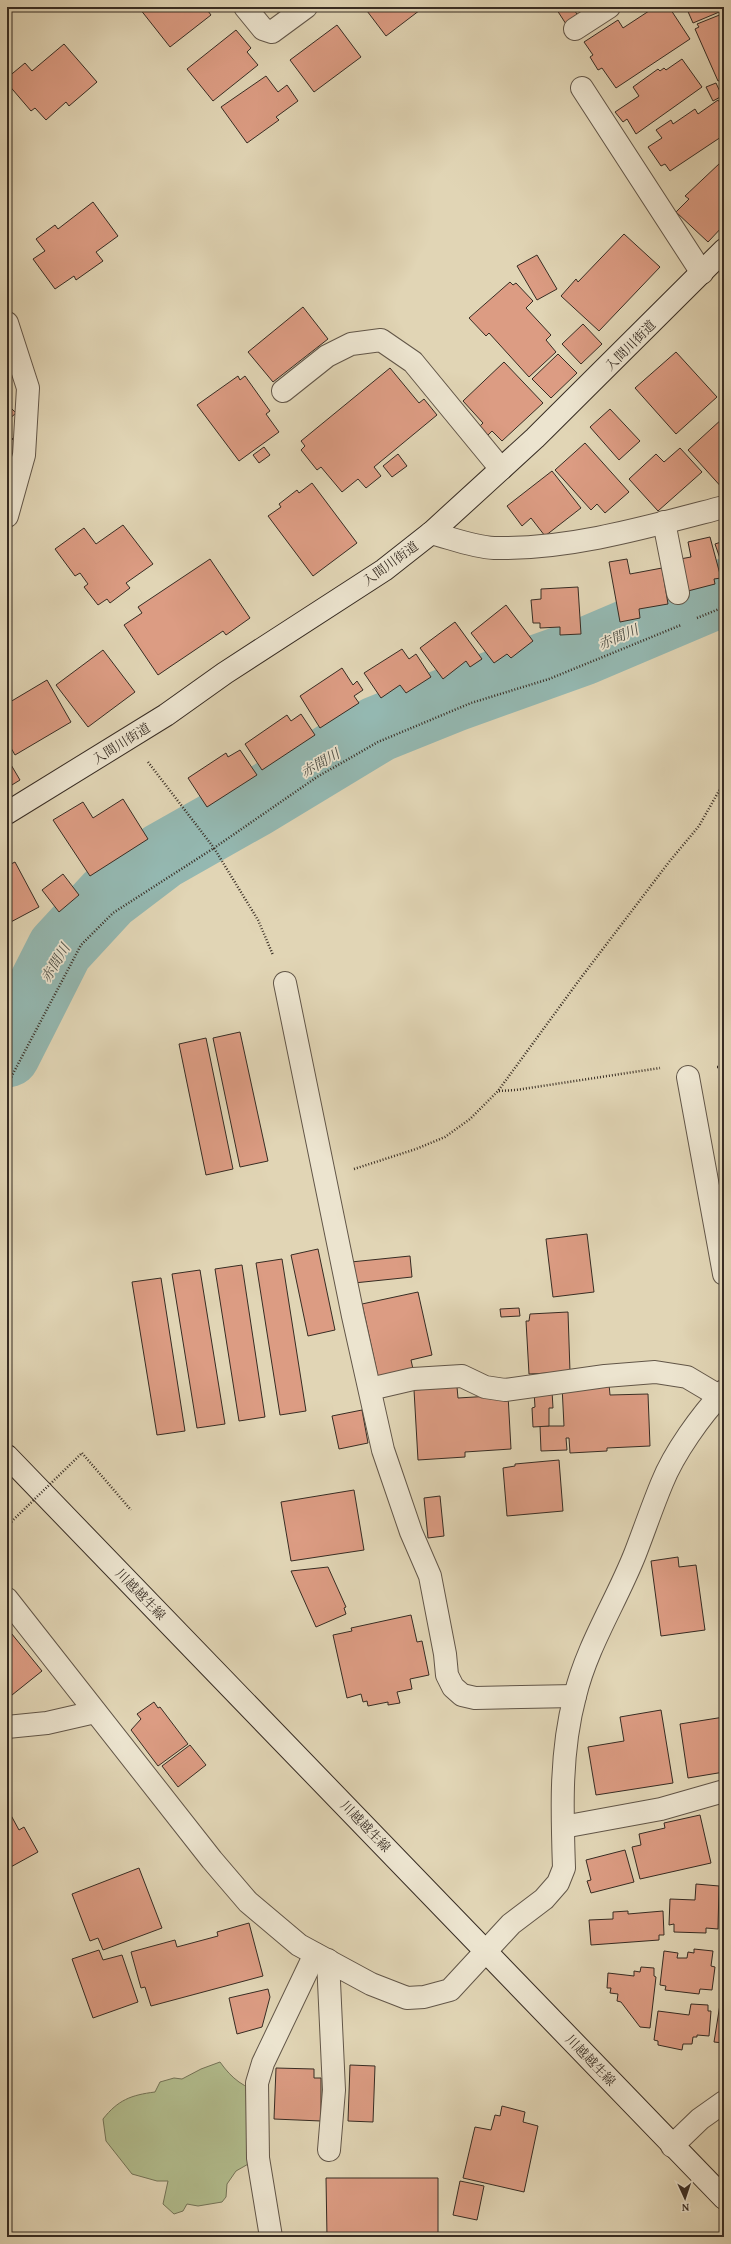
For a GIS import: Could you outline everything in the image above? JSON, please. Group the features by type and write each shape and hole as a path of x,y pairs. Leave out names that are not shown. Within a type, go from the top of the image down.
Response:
{"street":[{"path":"245,7 263,29 272,32 306,7"},
{"path":"575,29 608,7"},
{"path":"582,88 702,273"},
{"name":"入間川街道","path":"7,813 129,737 384,570 431,533 501,469 589,386 724,250"},
{"path":"7,323 28,388 24,455 7,516"},
{"path":"283,390 326,356 351,344 382,340 413,362 501,469"},
{"path":"431,533 492,548 540,546 664,522 724,507"},
{"path":"664,522 678,593"},
{"path":"285,983 324,1178 383,1450 411,1532 430,1576 445,1654 447,1675 453,1687 462,1695 481,1698 575,1696"},
{"path":"688,1077 724,1274"},
{"path":"7,1599 212,1860 248,1902 299,1945 371,1984 407,1998 424,1997 450,1990 511,1924 544,1899 558,1883 564,1868 564,1759 575,1696 588,1657 633,1558 662,1482 685,1442 722,1393 687,1377 655,1372 605,1376 505,1390 485,1387 462,1376 413,1379 370,1390"},
{"name":"川越越生線","path":"7,1456 487,1951 672,2146 724,2198"},
{"path":"7,1727 47,1722 95,1712"},
{"path":"563,1827 661,1809 724,1791"},
{"path":"321,1957 334,2090 329,2150"},
{"path":"271,2237 258,2158 257,2083 263,2063 321,1957"},
{"path":"672,2146 700,2119 724,2102"}],"path":[{"path":"695,619 724,607"},
{"path":"7,1085 81,945 113,913 214,848 317,776 378,742 471,703 550,678 688,622"},
{"path":"129,737 214,848 258,920 285,983"},
{"path":"324,1178 416,1149 445,1137 470,1119 498,1091 580,979 669,862 699,826 724,782"},
{"path":"498,1091 593,1079 664,1066"},
{"path":"712,1068 724,1067"},
{"path":"7,1526 82,1453 131,1510"}],"green space":[{"path":"220,2062 239,2082 264,2093 268,2105 266,2120 250,2163 236,2171 227,2184 226,2197 222,2202 198,2206 187,2204 183,2211 174,2214 163,2204 168,2181 157,2181 132,2174 106,2141 103,2119 120,2103 132,2097 155,2092 160,2082 174,2078 182,2079 201,2069"}],"building":[{"path":"142,7 205,7 211,15 170,47 140,9"},
{"path":"272,7 284,7 277,12"},
{"path":"364,7 424,7 386,36"},
{"path":"555,7 581,7 575,11 578,16 566,24"},
{"path":"655,7 669,7 690,39 616,88 602,68 598,70 590,57 593,55 584,42 618,20 623,28"},
{"path":"686,7 724,7 724,10 693,23"},
{"path":"722,14 724,18 724,79 718,81 695,29 699,27 697,24"},
{"path":"337,25 361,57 314,92 290,60"},
{"path":"236,30 251,48 247,52 258,65 213,101 187,69"},
{"path":"64,44 97,82 69,106 66,102 46,120 35,108 31,111 7,83 7,78 25,63 32,71"},
{"path":"682,59 702,87 636,134 627,119 623,122 615,112 639,96 633,87 658,69 660,71 664,68 666,70"},
{"path":"266,76 278,92 287,85 298,101 276,117 279,120 247,143 221,107"},
{"path":"716,83 722,96 713,101 706,87"},
{"path":"724,84 724,95 720,85"},
{"path":"718,100 724,109 724,135 670,171 665,164 661,166 648,147 662,138 656,130 671,120 673,124 695,109 698,114"},
{"path":"720,163 724,166 724,225 708,242 676,212 689,199 685,196"},
{"path":"93,202 118,236 96,252 103,261 76,280 74,276 55,289 33,259 45,251 36,239 55,225 58,229"},
{"path":"624,234 660,267 599,331 561,296 576,279 578,282"},
{"path":"537,255 557,289 537,300 517,266"},
{"path":"510,282 513,285 516,283 533,301 526,308 551,335 546,340 556,352 529,377 489,333 486,336 469,318"},
{"path":"303,307 328,339 273,382 248,352"},
{"path":"583,324 602,344 581,364 562,344"},
{"path":"676,352 717,397 676,434 635,388"},
{"path":"558,354 577,373 551,398 532,379"},
{"path":"504,362 543,403 502,441 492,431 484,439 476,430 483,423 463,401"},
{"path":"390,368 419,403 424,399 437,415 374,467 381,476 366,488 358,479 342,492 321,467 317,470 301,450 305,446 301,441"},
{"path":"238,376 240,380 245,376 270,411 266,414 279,432 239,461 197,405"},
{"path":"7,404 16,413 7,421"},
{"path":"610,409 640,441 619,460 590,427"},
{"path":"723,418 724,419 724,490 688,450"},
{"path":"7,433 13,439 7,444"},
{"path":"585,443 629,492 605,513 597,504 591,510 555,470"},
{"path":"264,447 270,455 259,463 253,455"},
{"path":"680,448 702,472 658,511 629,479 656,454 664,462"},
{"path":"398,454 407,466 392,477 383,466"},
{"path":"552,471 581,508 545,536 531,518 522,526 507,506"},
{"path":"312,483 357,543 313,576 268,516 281,507 279,504 297,490 299,493"},
{"path":"123,525 153,564 126,583 130,588 110,603 107,599 98,605 84,587 88,584 80,573 75,576 55,549 84,528 96,544"},
{"path":"710,537 721,578 714,579 715,584 688,591 680,559 691,557 688,542"},
{"path":"724,541 724,570 715,544"},
{"path":"210,559 250,618 226,635 223,631 158,675 124,625 142,613 138,607"},
{"path":"627,559 630,574 662,568 668,604 639,609 640,618 620,622 609,562"},
{"path":"578,587 581,634 560,635 560,627 540,628 540,623 533,623 531,600 541,599 541,589"},
{"path":"506,605 533,641 511,658 507,654 494,663 471,633"},
{"path":"455,622 482,659 470,667 466,661 443,679 420,648"},
{"path":"402,649 409,659 416,654 431,677 406,693 400,685 381,698 364,673"},
{"path":"103,650 135,692 88,727 56,685"},
{"path":"342,668 353,685 357,681 363,690 354,696 359,703 320,728 300,696"},
{"path":"47,680 71,722 15,755 7,741 7,696 10,702"},
{"path":"301,714 315,735 262,770 245,744 287,715 291,721"},
{"path":"240,750 257,775 207,807 188,778 226,753 228,757"},
{"path":"7,758 20,780 7,788"},
{"path":"123,799 148,839 90,876 53,820 83,802 93,818"},
{"path":"15,862 39,907 7,924 7,866"},
{"path":"63,874 79,895 59,912 42,890"},
{"path":"240,1032 268,1161 240,1167 213,1038"},
{"path":"206,1038 233,1169 206,1175 179,1044"},
{"path":"587,1234 594,1292 553,1297 546,1239"},
{"path":"318,1249 335,1330 308,1336 291,1255"},
{"path":"410,1256 412,1277 354,1283 351,1262"},
{"path":"282,1259 306,1411 280,1415 256,1263"},
{"path":"242,1265 265,1417 239,1421 215,1269"},
{"path":"200,1270 225,1424 197,1428 172,1274"},
{"path":"161,1278 185,1431 157,1435 132,1282"},
{"path":"418,1292 432,1355 411,1360 413,1369 378,1377 362,1304"},
{"path":"519,1308 520,1316 501,1317 500,1309"},
{"path":"568,1312 570,1372 529,1374 526,1321 529,1321 530,1314"},
{"path":"609,1384 610,1395 648,1394 650,1446 607,1448 607,1451 570,1453 569,1438 566,1438 567,1450 541,1451 540,1426 564,1426 562,1386"},
{"path":"457,1387 458,1398 508,1395 511,1449 465,1452 465,1457 418,1460 414,1390"},
{"path":"552,1391 553,1408 549,1408 549,1426 533,1427 532,1408 535,1407 534,1392"},
{"path":"362,1410 368,1443 339,1449 332,1416"},
{"path":"559,1460 563,1511 507,1516 503,1468 515,1466 515,1464"},
{"path":"354,1490 364,1550 291,1561 281,1502"},
{"path":"440,1496 444,1536 428,1538 424,1498"},
{"path":"678,1557 679,1567 696,1565 705,1630 661,1636 651,1561"},
{"path":"328,1567 346,1607 344,1608 346,1614 316,1627 291,1571"},
{"path":"411,1615 417,1642 422,1641 429,1675 410,1679 412,1689 397,1692 400,1703 388,1705 388,1702 368,1706 367,1701 363,1702 361,1694 347,1698 333,1635 352,1631 351,1628"},
{"path":"7,1628 42,1671 7,1699"},
{"path":"154,1702 158,1708 160,1707 188,1744 158,1766 131,1730 141,1719 137,1714"},
{"path":"661,1710 673,1783 596,1795 588,1747 624,1741 620,1717"},
{"path":"724,1717 724,1772 688,1778 680,1724"},
{"path":"190,1745 206,1765 178,1787 162,1766"},
{"path":"7,1808 19,1830 24,1827 38,1852 7,1869"},
{"path":"700,1815 711,1863 640,1879 632,1847 641,1845 639,1834 665,1828 664,1823"},
{"path":"625,1850 634,1882 591,1893 587,1881 591,1880 586,1860"},
{"path":"139,1868 162,1928 103,1950 98,1938 90,1941 72,1894"},
{"path":"696,1884 719,1886 718,1929 706,1928 706,1933 674,1932 674,1924 669,1925 670,1899 695,1900"},
{"path":"628,1911 628,1914 663,1911 664,1935 659,1935 659,1940 591,1945 589,1920 613,1919 613,1912"},
{"path":"249,1923 263,1976 151,2006 145,1987 141,1988 131,1952 175,1940 177,1947 218,1936 217,1932"},
{"path":"694,1949 713,1951 711,1966 715,1967 712,1990 700,1989 699,1994 665,1990 666,1986 660,1985 664,1951 678,1953 677,1958 687,1958 688,1952 694,1953"},
{"path":"99,1950 103,1960 122,1955 138,2002 93,2018 72,1959"},
{"path":"641,1967 654,1968 654,1976 656,1977 650,2028 640,2027 621,2002 617,2001 618,1994 610,1993 611,1988 607,1988 608,1973 634,1976 634,1971 640,1972"},
{"path":"268,1989 270,1997 262,2027 237,2034 229,1998"},
{"path":"721,1998 724,1998 724,2043 714,2042"},
{"path":"691,2004 708,2005 708,2011 711,2011 709,2036 697,2035 697,2037 693,2037 692,2044 683,2044 682,2050 658,2045 658,2041 654,2040 658,2011 689,2015"},
{"path":"350,2065 375,2066 373,2122 348,2121"},
{"path":"276,2068 314,2069 314,2078 321,2078 321,2121 274,2119"},
{"path":"502,2106 525,2112 523,2122 538,2126 524,2192 463,2178 475,2127 491,2130 495,2115 500,2116"},
{"path":"326,2178 438,2178 438,2237 327,2237"},
{"path":"460,2181 484,2186 477,2220 453,2215"}],"waterway":[{"name":"赤間川","path":"7,1054 60,949 108,897 162,856 254,804 378,729 455,698 583,652 724,592"}]}
